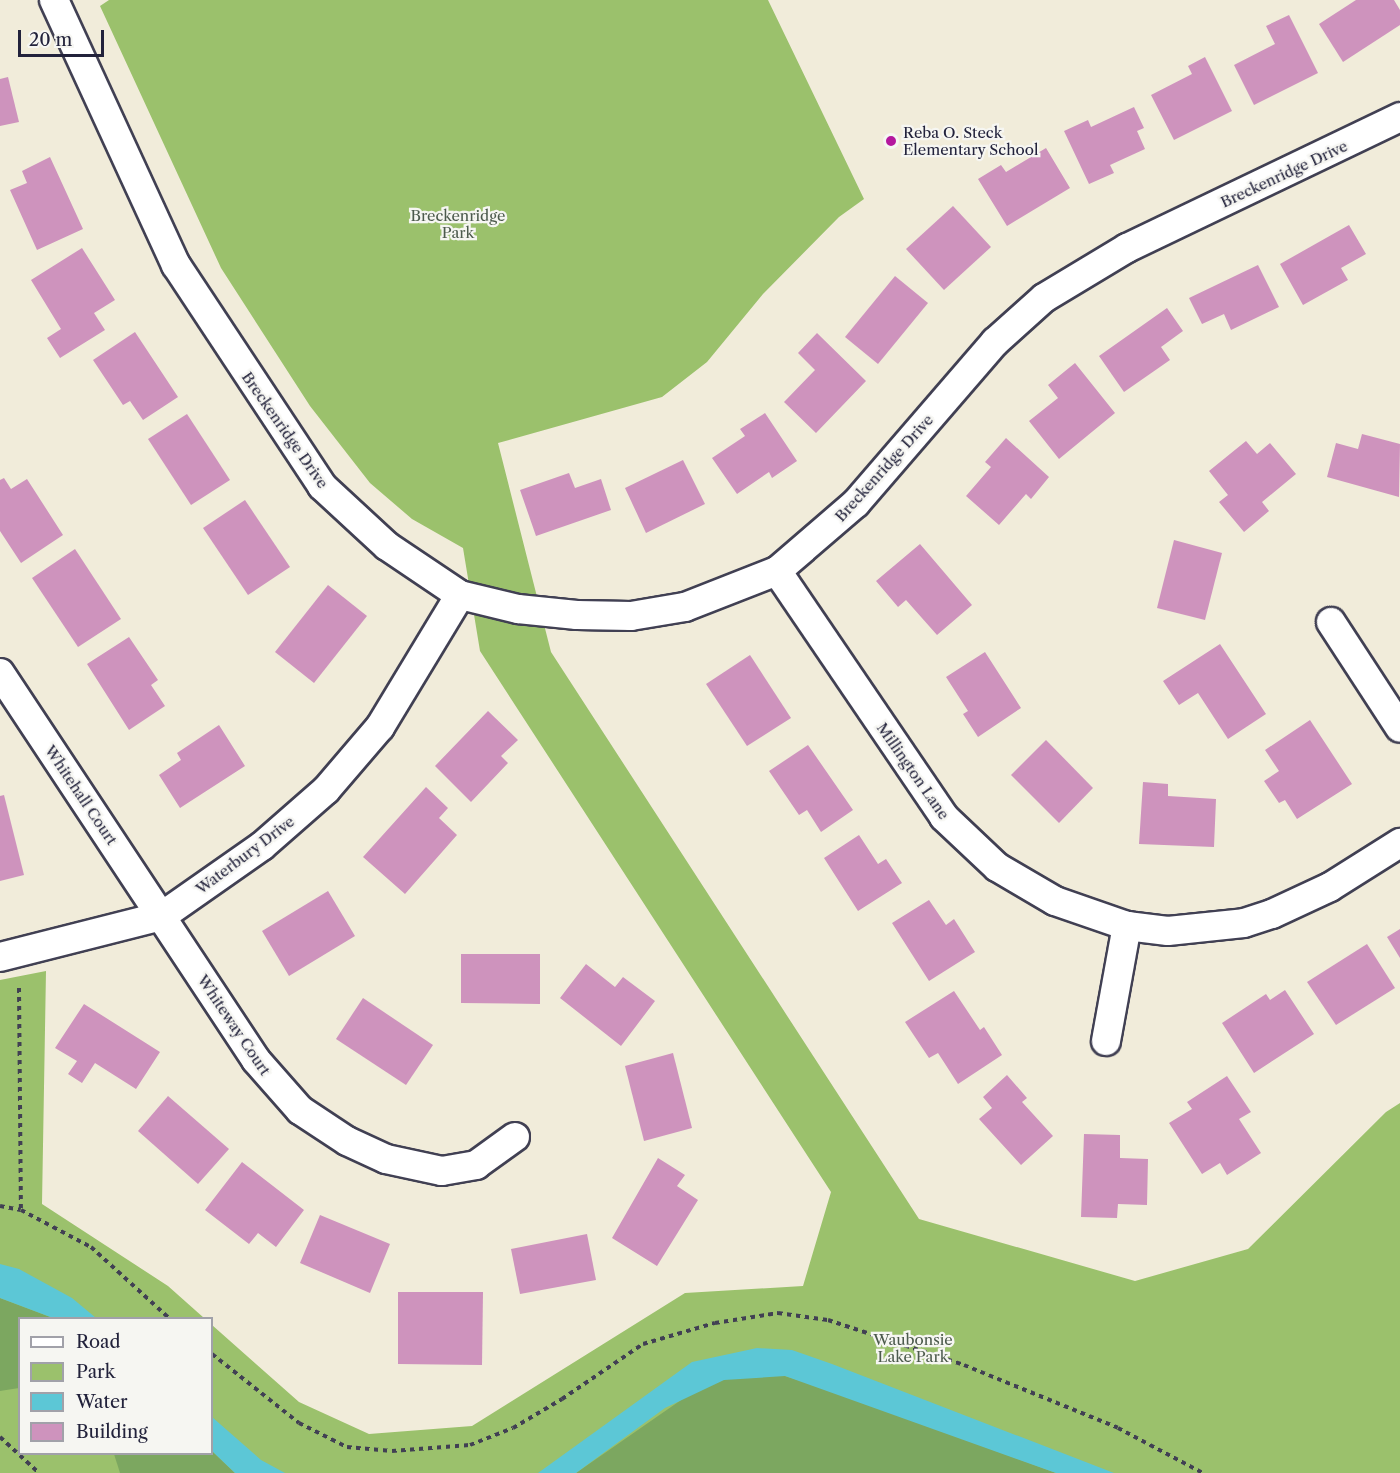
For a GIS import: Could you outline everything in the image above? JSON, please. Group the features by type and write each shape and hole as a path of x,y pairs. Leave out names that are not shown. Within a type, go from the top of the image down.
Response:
{"street":[{"name":"Breckenridge Drive","path":"54,0 176,265 298,455 352,518 420,571 460,595 518,609 577,615 631,616 685,608 777,571 856,503 995,342 1044,298 1127,248 1400,117"},
{"name":"Millington Lane","path":"777,571 917,782 950,824 1022,885 1127,926 1168,931 1195,929 1272,915 1330,887 1400,843"},
{"name":"Waterbury Drive","path":"0,957 162,916 277,834 346,769 403,693 460,595"},
{"path":"1330,622 1400,728"},
{"name":"Whitehall Court","path":"0,673 162,916"},
{"name":"Whiteway Court","path":"162,916 272,1081 325,1129 386,1159 442,1171 476,1164 515,1137"},
{"path":"1106,1041 1127,926"}],"path":[{"path":"19,988 21,1210"},
{"path":"0,1206 21,1210 91,1247 168,1317"},
{"path":"213,1355 299,1423 347,1447 392,1451 459,1446 513,1428 642,1344 715,1323 778,1313 828,1320 964,1365 1118,1428 1203,1473"},
{"path":"0,1437 18,1454"},
{"path":"20,1455 39,1473"}],"green space":[{"path":"109,0 768,0 864,199 839,217 763,294 707,362 662,397 498,443 551,652 919,1219 1135,1281 1248,1249 1386,1112 1400,1103 1400,1473 0,1473 0,980 46,971 42,1204 168,1286 203,1317 18,1317 18,1455 213,1455 213,1326 299,1402 369,1434 472,1426 685,1293 803,1286 831,1192 480,651 463,548 412,519 370,483 310,406 221,268 100,6"},
{"path":"0,1298 50,1317 18,1317 18,1388 0,1391"},
{"path":"785,1376 824,1388 1056,1473 576,1473 694,1391 724,1379"},
{"path":"213,1452 235,1473 120,1473 114,1455 213,1455"}],"water":[{"path":"0,1264 19,1269 72,1298 95,1317 50,1317 0,1298"},
{"path":"757,1348 792,1350 832,1364 1114,1473 1056,1473 785,1376 724,1380 665,1408 576,1473 538,1473 692,1362"},
{"path":"213,1418 261,1460 285,1473 235,1473 213,1452"}],"building":[{"path":"1356,0 1394,0 1400,10 1400,25 1343,62 1319,24"},
{"path":"1289,15 1318,73 1254,105 1234,65 1275,44 1266,26"},
{"path":"1205,57 1232,111 1174,140 1151,95 1192,74 1188,66"},
{"path":"8,77 19,122 0,126 0,79"},
{"path":"1134,107 1144,128 1137,131 1145,149 1110,165 1114,173 1089,184 1064,131 1088,120 1091,127"},
{"path":"1046,148 1070,188 1007,226 978,179 1001,165 1006,172"},
{"path":"50,157 83,229 37,250 10,190 27,183 22,171"},
{"path":"953,206 991,247 944,290 906,249"},
{"path":"1349,225 1366,254 1341,268 1348,280 1303,305 1280,264"},
{"path":"82,248 115,300 94,313 105,330 60,358 47,338 61,329 31,280"},
{"path":"1258,265 1279,307 1231,330 1224,314 1202,324 1189,298"},
{"path":"895,276 928,303 878,364 845,337"},
{"path":"1167,308 1183,331 1161,347 1170,360 1124,392 1099,356"},
{"path":"135,332 178,397 143,420 130,401 123,405 93,360"},
{"path":"817,333 866,381 816,433 784,402 815,370 798,353"},
{"path":"1075,363 1115,413 1059,459 1029,421 1058,398 1048,385"},
{"path":"765,413 797,461 772,478 769,472 737,494 712,458 745,436 740,429"},
{"path":"187,414 230,480 191,505 148,439"},
{"path":"1362,434 1400,444 1399,497 1327,477 1336,443 1358,449"},
{"path":"1006,438 1049,477 1031,499 1026,494 999,525 966,496 991,467 985,462"},
{"path":"1246,441 1257,454 1270,443 1296,474 1262,502 1269,511 1244,532 1219,502 1228,495 1209,471"},
{"path":"683,460 705,504 646,533 625,488"},
{"path":"569,473 575,488 601,479 611,510 536,536 520,490"},
{"path":"4,478 11,489 27,479 63,535 21,563 0,531 0,480"},
{"path":"245,500 290,567 248,595 203,528"},
{"path":"1174,540 1222,553 1205,620 1157,608"},
{"path":"920,544 972,605 937,635 906,600 898,607 876,581"},
{"path":"75,549 121,619 78,647 32,578"},
{"path":"328,585 367,616 314,683 275,652"},
{"path":"129,637 158,680 151,685 165,706 129,730 87,664"},
{"path":"1220,644 1266,714 1228,739 1198,693 1179,705 1163,681"},
{"path":"985,652 1021,708 978,737 963,714 968,711 946,677"},
{"path":"750,655 791,718 747,746 706,684"},
{"path":"488,711 518,740 501,756 508,763 471,802 435,766"},
{"path":"1310,720 1352,784 1297,819 1285,800 1279,803 1264,781 1279,771 1265,750"},
{"path":"219,725 245,766 180,808 159,775 181,760 177,753"},
{"path":"1046,740 1093,788 1059,823 1011,775"},
{"path":"808,745 853,810 821,832 807,810 799,815 769,771"},
{"path":"1143,782 1168,784 1168,796 1216,799 1214,847 1139,844"},
{"path":"426,787 448,808 439,818 457,835 405,894 363,857"},
{"path":"4,795 24,875 0,881 0,796"},
{"path":"859,835 878,864 886,859 902,883 858,911 824,858"},
{"path":"328,891 355,936 289,976 262,931"},
{"path":"929,900 946,925 954,919 975,952 929,981 892,923"},
{"path":"1400,929 1400,958 1387,937"},
{"path":"1367,944 1395,988 1336,1025 1307,982"},
{"path":"461,954 540,954 540,1004 461,1003"},
{"path":"586,964 615,987 623,977 655,1001 621,1046 560,998"},
{"path":"1285,990 1314,1034 1254,1073 1222,1023 1266,994 1270,1000"},
{"path":"954,991 980,1030 984,1027 1002,1055 958,1084 938,1053 929,1058 905,1022"},
{"path":"363,998 433,1045 406,1085 336,1039"},
{"path":"84,1004 160,1052 136,1089 95,1063 82,1083 68,1074 77,1061 55,1048"},
{"path":"673,1053 692,1128 644,1141 625,1066"},
{"path":"1007,1075 1027,1098 1022,1102 1053,1136 1021,1165 979,1119 992,1108 983,1097"},
{"path":"1227,1076 1251,1112 1239,1119 1261,1153 1227,1175 1220,1163 1202,1174 1169,1123 1192,1109 1187,1102"},
{"path":"168,1096 229,1149 198,1184 138,1131"},
{"path":"1084,1134 1120,1135 1120,1158 1148,1159 1147,1205 1118,1204 1117,1218 1081,1217"},
{"path":"658,1158 685,1175 677,1186 698,1200 657,1266 612,1238"},
{"path":"242,1162 304,1210 276,1247 258,1233 249,1244 205,1210"},
{"path":"320,1215 390,1244 370,1293 300,1263"},
{"path":"587,1234 596,1280 520,1294 511,1249"},
{"path":"398,1292 483,1292 482,1365 398,1364"}],"place":[{"name":"Reba O. Steck Elementary School","path":"891,141"}],"park label":[{"name":"Breckenridge Park","path":"458,224"},
{"name":"Waubonsie Lake Park","path":"913,1348"}]}
